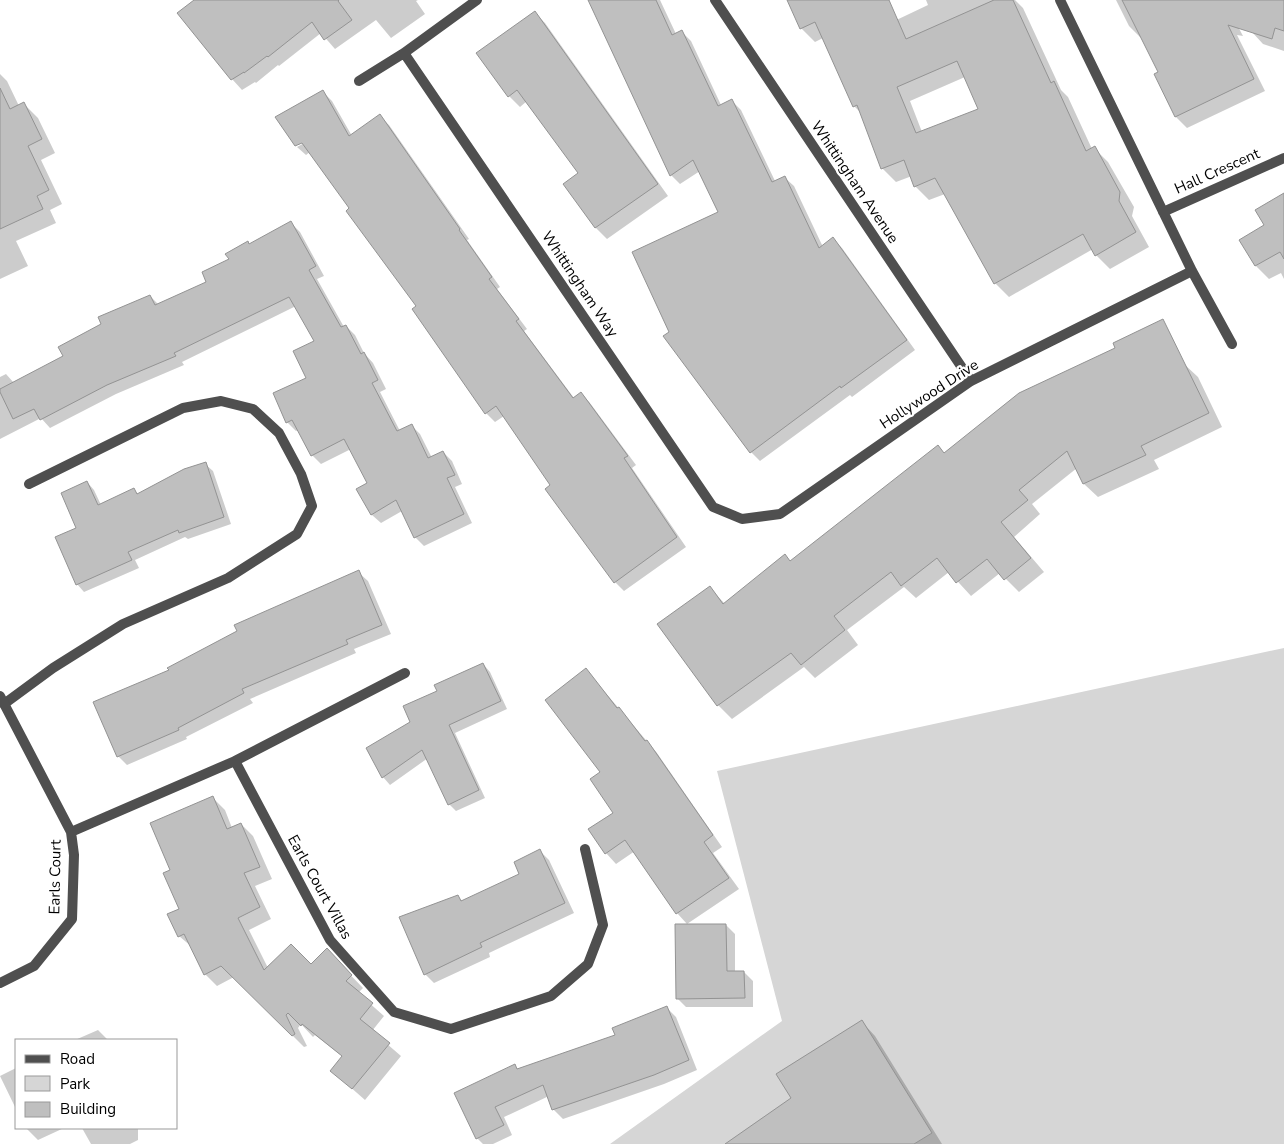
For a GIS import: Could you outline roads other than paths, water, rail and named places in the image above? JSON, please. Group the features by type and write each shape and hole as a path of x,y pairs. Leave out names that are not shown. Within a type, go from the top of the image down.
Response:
{"street":[{"path":"359,81 404,53 476,0"},
{"name":"Whittingham Avenue","path":"715,0 971,380"},
{"path":"1060,0 1192,272 1232,344"},
{"name":"Whittingham Way","path":"404,53 713,507 742,519"},
{"name":"Hall Crescent","path":"1163,212 1284,158"},
{"name":"Hollywood Drive","path":"742,519 780,514 971,380 1192,272"},
{"path":"2,700 123,624 228,578 297,534 312,506 301,474 279,433 253,409 221,401 183,408 29,484"},
{"path":"71,832 235,761 404,673"},
{"name":"Earls Court","path":"0,983 34,966 72,918 74,855 71,832 2,700"},
{"name":"Earls Court Villas","path":"235,761 330,940 394,1012 451,1029 551,996 588,964 603,925 585,849"}]}
